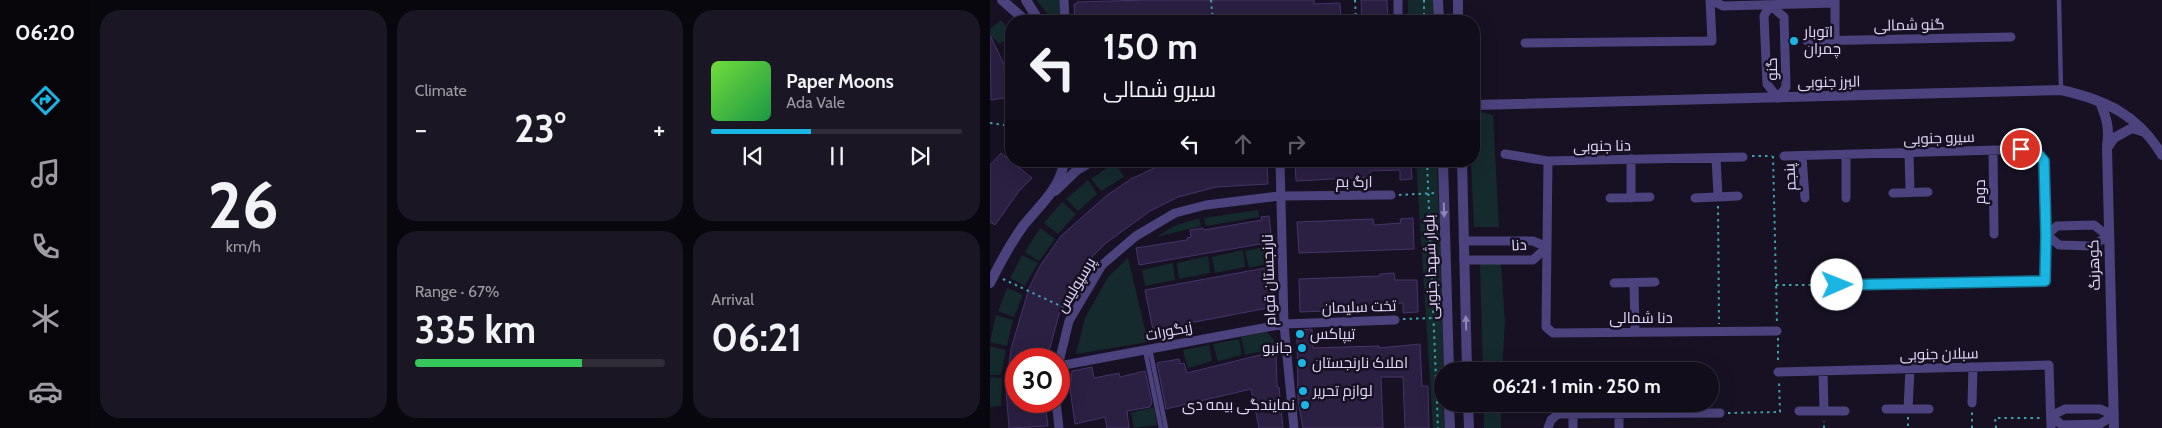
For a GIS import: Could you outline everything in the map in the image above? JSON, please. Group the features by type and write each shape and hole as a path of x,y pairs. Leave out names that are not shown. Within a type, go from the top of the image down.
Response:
{"street":[{"path":"1002,0 1019,15"},
{"path":"1026,0 1035,15"},
{"path":"1064,0 1065,15"},
{"path":"1398,0 1398,15"},
{"path":"1438,0 1439,15"},
{"path":"1458,0 1458,15"},
{"path":"1525,44 1712,40 1710,0 1723,6 1835,2 1835,40"},
{"name":"گنو","path":"1770,5 1784,17 1786,87 1778,98 1766,84 1764,16 1770,5"},
{"name":"گنو شمالی","path":"1807,40 2011,37"},
{"name":"البرز جنوبی","path":"1480,105 2061,90 2086,96 2136,122 2146,132 2162,155"},
{"name":"کوهرنگ","path":"2100,102 2107,118 2109,131 2107,148 2108,236 2114,428"},
{"path":"2107,148 2114,138 2132,128 2146,132"},
{"name":"سیرو جنوبی","path":"1784,156 2034,149 2044,161 2046,235"},
{"name":"دوم","path":"1994,150 1994,234"},
{"path":"1909,152 1910,192"},
{"name":"دنا جنوبی","path":"1505,154 1548,161 1743,157"},
{"path":"1846,154 1846,198"},
{"name":"پنجم","path":"1802,156 1805,198"},
{"path":"1716,158 1718,196"},
{"path":"1631,159 1631,198"},
{"path":"1547,247 1548,161"},
{"path":"1051,195 1062,167"},
{"path":"992,279 1005,253 1024,225 1051,195 1082,167"},
{"name":"نارنجستان قوام","path":"1280,167 1279,196 1284,324 1294,428"},
{"name":"بلوار شهدا جنوبی","path":"1443,167 1448,362"},
{"path":"1462,167 1467,362"},
{"path":"1893,192 1928,192"},
{"name":"ارگ بم","path":"1279,196 1391,195"},
{"name":"پرسپولیس","path":"1062,348 1069,321 1102,265 1136,236 1174,213 1206,205 1279,196"},
{"path":"1694,198 1738,196"},
{"path":"1610,198 1650,197"},
{"path":"1837,285 2045,281 2046,235 2057,226 2094,224 2108,236 2092,246 2060,246 2046,235"},
{"name":"دنا","path":"1464,241 1533,241 1547,247 1533,260 1464,260"},
{"name":"دنا شمالی","path":"1547,247 1546,326 1553,333 1777,331"},
{"path":"1614,283 1655,282"},
{"path":"1634,283 1635,332"},
{"name":"تخت سلیمان","path":"1284,324 1395,320"},
{"name":"زیگورات","path":"1070,364 1284,324"},
{"name":"سبلان جنوبی","path":"1778,372 2049,365 2051,416"},
{"path":"1972,403 1973,367"},
{"path":"1908,409 1910,369"},
{"path":"1824,371 1824,411"},
{"path":"2051,416 2065,409 2100,408 2114,415"},
{"path":"1886,409 1929,409"},
{"path":"1799,410 1845,411"},
{"path":"1449,412 1450,428"},
{"path":"1468,412 1469,428"},
{"path":"1058,413 1060,428"},
{"path":"1619,413 1619,428"},
{"path":"1548,428 1551,420 1558,414 1720,413"},
{"path":"1573,414 1573,428"},
{"path":"2051,416 2062,425 2100,424 2114,415"},
{"path":"2051,416 2051,428"}],"lane":[{"path":"2059,0 2061,90"},
{"path":"1161,428 1146,354 1151,354 1166,428"}],"path":[{"path":"1212,0 1213,15"},
{"path":"1355,0 1356,15"},
{"path":"1424,0 1424,15"},
{"path":"990,123 1005,125"},
{"path":"1720,413 1780,412 1773,156"},
{"path":"1743,157 1784,156"},
{"path":"1427,167 1438,428"},
{"name":"ارگ بم","path":"1391,195 1429,194"},
{"path":"1718,196 1720,331"},
{"path":"992,279 1074,312"},
{"path":"1776,285 1837,285"},
{"name":"تخت سلیمان","path":"1395,320 1435,318"},
{"path":"1972,403 1972,428"},
{"path":"1996,428 1995,418 2034,419 2051,416"}],"green space":[{"path":"1036,0 1062,0 1063,15 1049,15"},
{"path":"1408,0 1436,0 1437,15 1408,15"},
{"path":"1001,20 1005,24 1005,40 999,44 990,35 990,29"},
{"path":"1480,113 1493,115 1499,227 1474,227 1471,167 1480,167"},
{"path":"1108,167 1118,167 1124,177 1101,191 1091,179"},
{"path":"1416,167 1437,167 1444,362 1434,362 1434,412 1445,412 1446,428 1433,428"},
{"path":"1088,180 1097,194 1078,211 1066,199"},
{"path":"1062,202 1076,214 1058,234 1044,223"},
{"path":"1258,210 1259,217 1206,226 1204,218"},
{"path":"1199,218 1201,226 1156,237 1174,226"},
{"path":"1040,228 1055,239 1039,261 1025,252"},
{"path":"1269,246 1271,263 1249,268 1245,251"},
{"path":"1243,250 1245,267 1215,273 1212,257"},
{"path":"1022,255 1038,263 1025,286 1010,278"},
{"path":"1208,256 1210,273 1179,279 1177,263"},
{"path":"1128,258 1148,342 1076,354 1085,318 1108,277"},
{"path":"1173,263 1175,280 1145,286 1142,270"},
{"path":"1480,263 1501,264 1505,322 1503,362 1483,362"},
{"path":"1007,288 1023,295 1014,317 998,311"},
{"path":"996,315 1013,320 1007,346 990,342"},
{"path":"1267,332 1274,340 1275,348 1245,355 1241,337"},
{"path":"1239,339 1242,355 1218,361 1213,344"},
{"path":"1209,345 1212,361 1188,368 1183,350"},
{"path":"990,346 1005,350 1001,375 990,375"},
{"path":"990,377 1002,378 1001,406 990,407"},
{"path":"1154,407 1157,425 1134,428 1131,413"},
{"path":"1484,412 1501,412 1501,428 1484,428"}],"building":[{"path":"1314,0 1314,4 1340,3 1341,15 1075,15 1074,4 1077,4 1077,2"},
{"path":"1361,0 1387,0 1388,15 1362,15"},
{"path":"990,35 1005,66 1005,98 991,100"},
{"path":"1001,153 1005,156 1005,167 1018,167 1032,178 1019,191 995,225 990,222 990,165"},
{"path":"1156,167 1267,167 1268,184 1216,187 1178,197 1150,211 1106,243 1089,260 1061,307 1050,348 1011,348 1029,288 1040,266 1061,236 1106,196 1131,179"},
{"path":"1295,167 1411,167 1412,179 1400,180 1400,170 1370,171 1370,177 1296,181"},
{"path":"1269,216 1272,242 1139,265 1136,248 1187,240 1187,238 1191,237 1190,230 1203,228 1204,230 1262,220 1261,217"},
{"path":"1413,218 1414,249 1299,253 1297,222 1373,219 1374,225 1401,223 1400,219"},
{"path":"1271,267 1273,307 1153,330 1145,290"},
{"path":"1394,273 1395,280 1417,280 1418,312 1403,313 1403,303 1376,304 1376,309 1300,312 1299,279 1380,276 1380,274"},
{"path":"1312,329 1313,348 1379,346 1379,348 1420,344 1422,386 1428,386 1429,428 1405,428 1403,377 1381,377 1383,428 1303,428 1298,402 1297,332 1298,330"},
{"path":"1276,351 1277,387 1279,387 1283,428 1259,428 1251,389 1166,409 1157,363 1179,359 1180,364 1184,363 1187,373"},
{"path":"1092,367 1094,378 1119,373 1120,377 1145,371 1152,402 1150,407 1127,411 1129,428 1107,428 1105,417 1075,424 1070,389 1072,371"},
{"path":"1008,413 1046,413 1048,426 1009,428"}],"place":[{"name":"اتوبار چمران","path":"1794,41"},
{"name":"تیپاکس","path":"1300,334"},
{"name":"جانبو","path":"1302,348"},
{"name":"املاک نارنجستان","path":"1302,363"},
{"name":"لوازم تحریر","path":"1303,391"},
{"name":"نمایندگی بیمه دی","path":"1305,405"}],"route":[{"path":"1837,285 2045,281 2044,161 2034,149 2021,149"}]}
